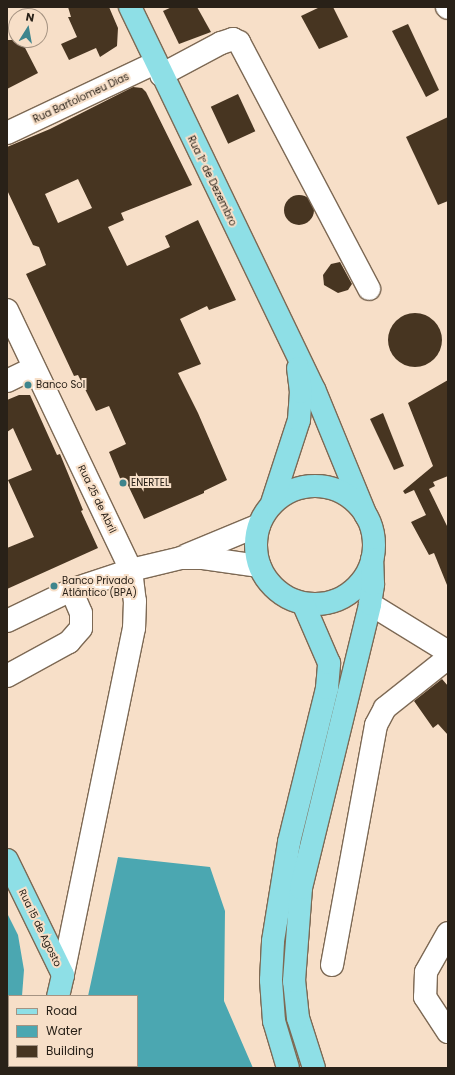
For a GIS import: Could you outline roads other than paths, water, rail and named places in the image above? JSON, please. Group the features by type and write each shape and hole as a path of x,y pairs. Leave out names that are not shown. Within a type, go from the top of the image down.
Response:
{"main road":[{"name":"Rua 1º de Dezembro","path":"130,7 158,69 296,355 314,389 366,516"},
{"name":"Rua 1º de Dezembro","path":"272,503 298,420 301,392 296,355"},
{"path":"314,1068 298,1018 294,981 301,888 370,604 373,584 372,559 374,542 366,516 355,502 340,492 323,486 298,489 287,493 272,503 259,525 255,545 259,566 264,576 281,594 303,603 322,604 340,599 356,588 367,573 372,559"},
{"path":"288,1068 274,1021 271,980 273,941 289,842 327,688 328,663 303,603"},
{"name":"Rua 15 de Agosto","path":"7,860 63,975"},
{"path":"58,995 63,975"}],"street":[{"name":"Rua Bartolomeu Dias","path":"7,133 233,39 239,42 369,290"},
{"name":"Rua 25 de Abril","path":"7,310 131,570 135,602 134,628 63,975"},
{"path":"7,381 34,368"},
{"path":"7,621 71,590 131,570 180,558 259,525"},
{"path":"180,558 203,558 259,566"},
{"path":"7,676 68,642 81,628 81,613 71,590"},
{"path":"370,604 448,652"},
{"path":"332,964 376,725 385,708 448,658"},
{"path":"448,933 426,972 425,997 448,1032"}],"water":[{"path":"118,857 210,867 225,911 224,1001 253,1068 72,1068 138,1067 138,995 88,995"},
{"path":"7,913 18,935 24,970 22,995 8,995 7,1035"}],"place":[{"name":"Banco Sol","path":"28,385"},
{"name":"ENERTEL","path":"123,483"},
{"name":"Banco Privado Atlântico (BPA)","path":"54,586"}]}
